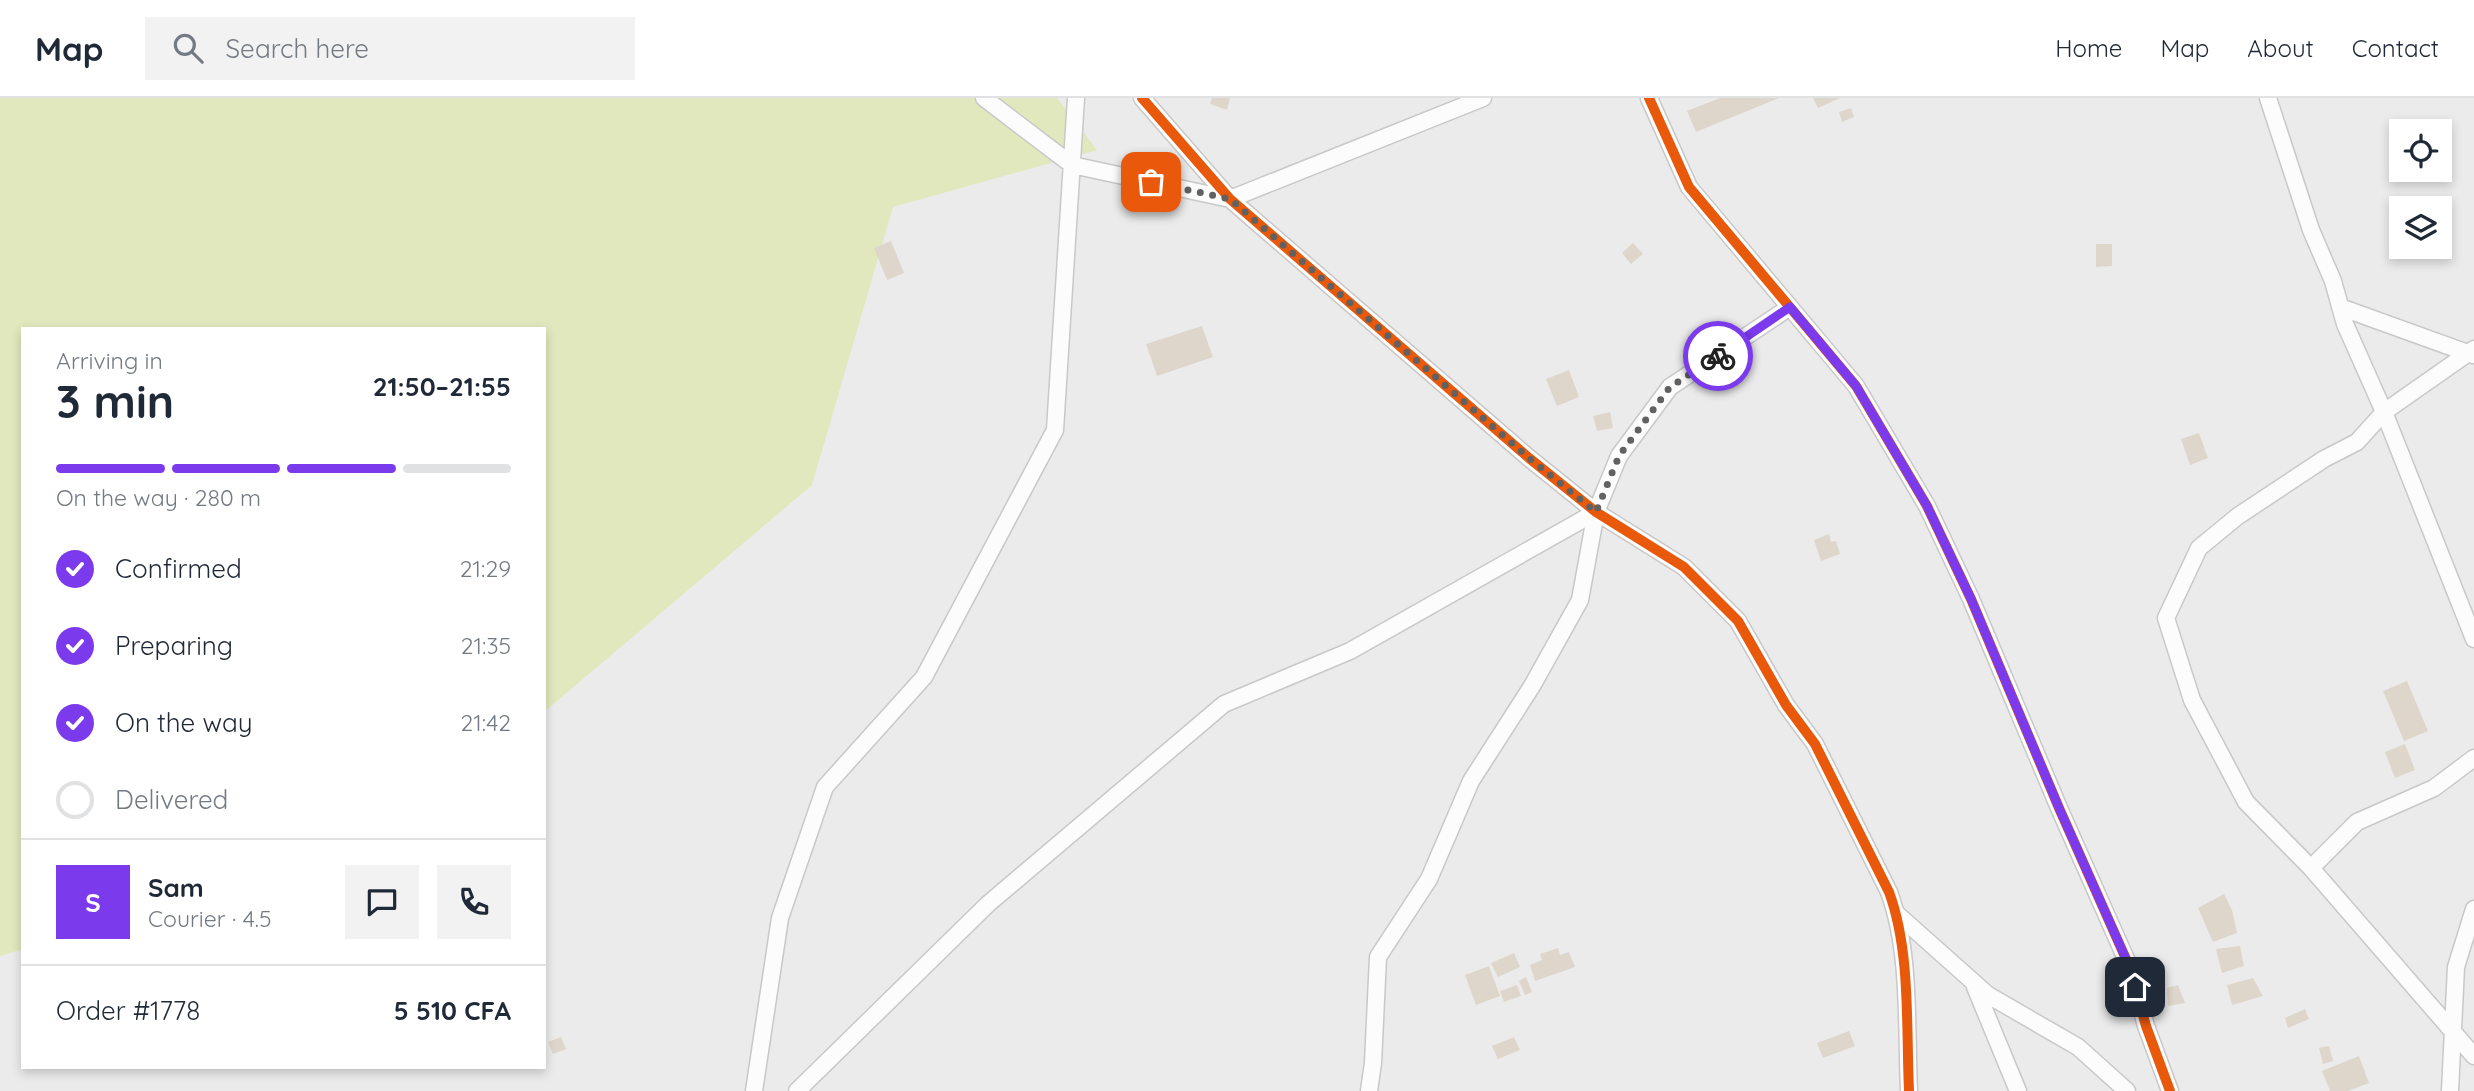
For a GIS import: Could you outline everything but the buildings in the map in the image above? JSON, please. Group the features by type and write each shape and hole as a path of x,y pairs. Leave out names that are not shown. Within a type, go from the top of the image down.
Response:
{"street":[{"path":"984,98 1072,165 1230,199 1483,98"},
{"path":"754,1091 780,918 825,787 925,677 1055,430 1076,98"},
{"path":"1142,98 1230,199 1529,458 1596,512 1684,567 1738,621 1786,705 1815,744 1889,892 1902,940 1909,1091"},
{"path":"1649,98 1689,187 1856,386 1927,506 1971,599 2130,968 2146,1026 2170,1091"},
{"path":"2268,98 2311,230 2333,281 2345,324 2384,412 2474,639"},
{"path":"1369,1091 1373,1063 1378,957 1429,879 1471,781 1532,686 1580,600 1596,512 1619,456 1670,387 1790,307"},
{"path":"2340,307 2472,352"},
{"path":"2472,352 2384,412 2357,442 2324,458 2238,516 2199,548 2166,618 2192,700 2246,802 2311,868 2474,1056"},
{"path":"797,1091 988,904 1224,704 1350,651 1596,512"},
{"path":"2311,868 2357,822 2434,788 2474,758"},
{"path":"2450,1091 2456,967 2474,909"},
{"path":"1897,914 1988,995 2078,1047 2127,1091"},
{"path":"1973,981 2018,1091"}],"green space":[{"path":"0,98 1057,98 1097,150 893,207 812,485 546,710 546,327 21,327 21,950 0,956"}],"cycle path":[{"path":"1142,98 1230,199 1529,458 1596,512 1684,567 1738,621 1786,705 1815,744 1889,892 1896,915 1904,964 1909,1091"},
{"path":"1649,98 1689,187 1856,386 1927,506 1971,599 2130,968 2146,1026 2170,1091"}],"way so far":[{"path":"1151,182 1230,199 1529,458 1596,512 1619,456 1670,387 1718,356"}],"route":[{"path":"1718,356 1790,307 1856,386 1927,506 1971,599 2130,968 2135,987"}]}
